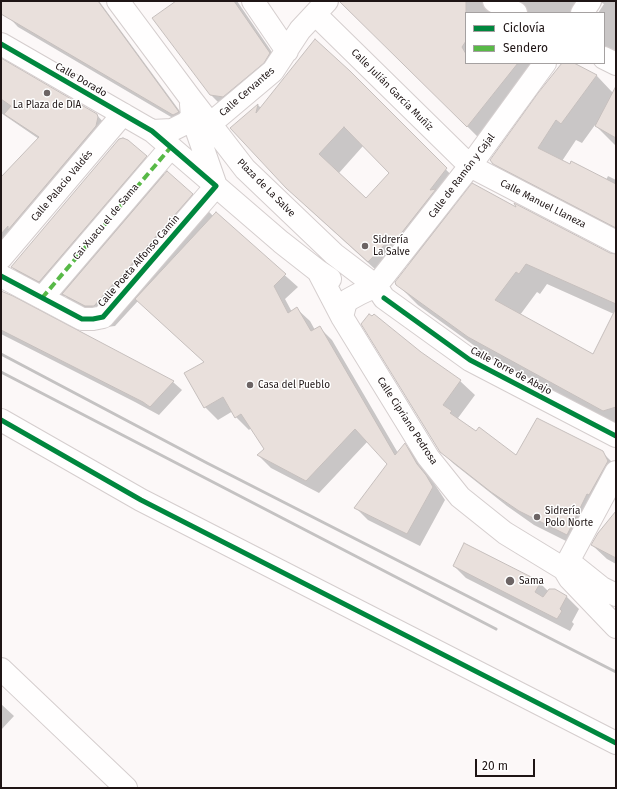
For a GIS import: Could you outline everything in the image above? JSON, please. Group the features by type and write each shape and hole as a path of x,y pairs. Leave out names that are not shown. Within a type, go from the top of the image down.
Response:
{"street":[{"path":"118,1 198,113 186,123 172,130 152,131"},
{"path":"253,1 287,51"},
{"path":"494,1 514,12"},
{"path":"583,12 590,1"},
{"name":"Calle Cervantes","path":"198,113 274,71 300,30 321,8"},
{"name":"Calle Julián García Muñíz","path":"321,8 470,166"},
{"name":"Calle Dorado","path":"1,44 152,131"},
{"path":"605,58 616,64"},
{"name":"Calle de Ramón y Cajal","path":"373,292 470,166 544,64"},
{"name":"Plaza de La Salve","path":"198,113 209,166 216,186"},
{"name":"Plaza de La Salve","path":"198,113 245,169 373,292"},
{"name":"Calle Palacio Valdés","path":"1,258 123,114"},
{"name":"Plaza de La Salve","path":"152,131 281,242 318,271 336,282 373,292"},
{"name":"Plaza de La Salve","path":"176,152 237,179 304,241 328,248"},
{"name":"Cai Xuacu el de Sama","path":"42,298 176,152"},
{"name":"Calle Manuel Llaneza","path":"470,166 616,242"},
{"name":"Calle Poeta Alfonso Camín","path":"42,298 82,319 103,317 216,186"},
{"name":"Plaza de La Salve","path":"318,271 342,317"},
{"path":"1,276 42,298"},
{"path":"342,317 348,300 373,292"},
{"name":"Calle Torre de Abajo","path":"373,292 470,360 616,436"},
{"name":"Calle Cipriano Pedrosa","path":"342,317 428,457 460,497 505,533 566,565 602,588 616,595"},
{"path":"1,420 141,500 616,743"},
{"path":"615,625 570,579 566,565 616,472"},
{"path":"615,625 610,614 611,605 616,603"},
{"path":"1,669 124,787"}],"building":[{"path":"1,1 98,1 179,112 173,115 1,14"},
{"path":"176,1 234,1 270,53 264,63 223,97 210,95 152,18"},
{"path":"339,1 466,1 465,42 462,47 465,52 465,64 517,64 467,127"},
{"path":"315,39 350,71 447,168 430,190 436,189 392,245 391,238 368,262 286,188 230,128 258,104 256,113","holes":["344,127 389,173 366,198 319,154"]},
{"path":"1,58 97,114 98,117 96,126 8,230 8,226 1,234 1,177 39,137 4,114 11,106 1,99"},
{"path":"561,64 576,64 597,75 561,124 556,120 538,148 570,164 571,161 616,184 616,228 493,164 490,160 538,93"},
{"path":"616,86 616,138 595,126"},
{"path":"123,138 128,140 147,156 39,282 11,267 119,139"},
{"path":"167,171 193,194 94,306 85,306 62,294"},
{"path":"472,183 516,207 514,203 610,253 616,254 616,304 526,264 519,274 516,272 495,300 593,354 616,308 616,407 603,411 468,337 396,285 395,282"},
{"path":"216,212 286,274 274,286 288,313 297,307 311,331 320,326 395,455 405,443 417,464 426,475 433,487 407,534 354,508 387,464 355,429 306,481 257,455 264,449 241,414 235,418 223,397 204,408 184,373 204,362 135,299"},
{"path":"1,291 174,381 150,407 143,402 1,330"},
{"path":"369,314 372,316 374,314 421,352 461,380 443,405 452,411 450,413 476,431 479,427 516,455 537,418 603,451 608,461 589,495 587,494 567,535 519,511 491,492 440,452 361,324"},
{"path":"616,511 616,558 591,545 598,533"},
{"name":"Sama","path":"464,543 541,582 535,592 543,597 549,589 555,589 567,596 560,609 562,611 557,619 453,566"}],"railway":[{"path":"1,354 207,463 616,672"},
{"path":"1,372 496,629"}],"marked path":[{"path":"42,298 171,147"}],"cycle path":[{"path":"1,44 152,131 216,186 103,317 82,319 1,276"},
{"path":"384,298 470,360 616,436"},
{"path":"1,420 141,500 616,743"}],"place":[{"name":"La Plaza de DIA","path":"47,93"},
{"name":"Sidrería La Salve","path":"365,246"},
{"name":"Casa del Pueblo","path":"250,385"},
{"name":"Sidrería Polo Norte","path":"537,517"},
{"name":"Sama","path":"510,581"}]}
